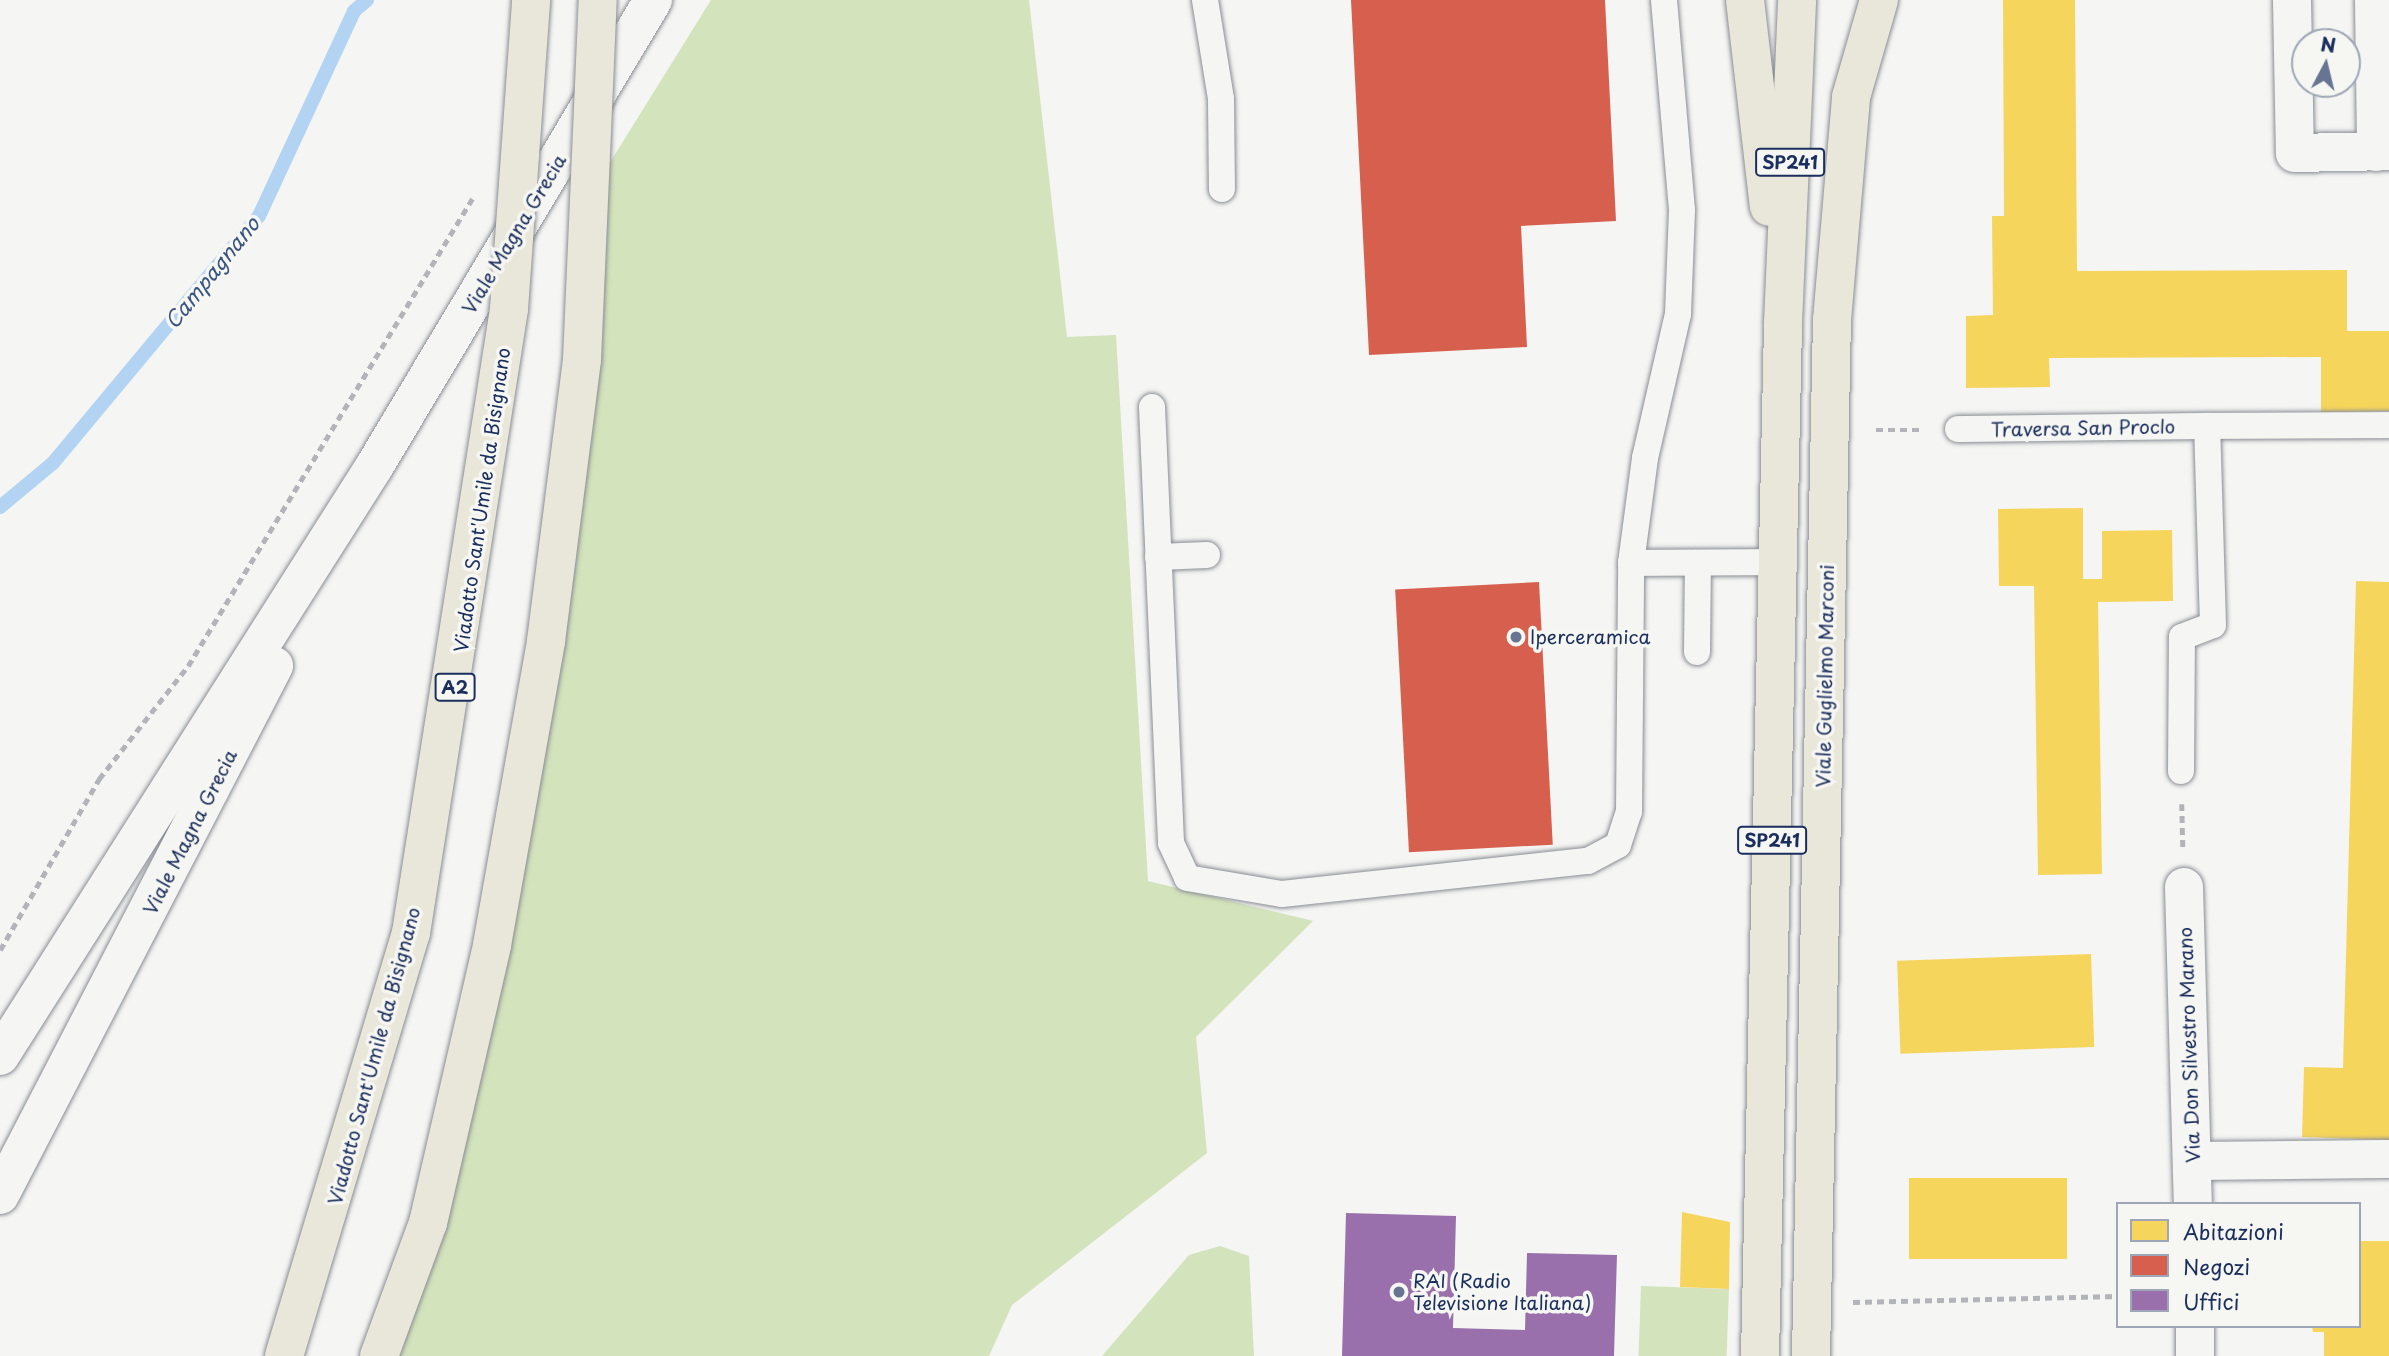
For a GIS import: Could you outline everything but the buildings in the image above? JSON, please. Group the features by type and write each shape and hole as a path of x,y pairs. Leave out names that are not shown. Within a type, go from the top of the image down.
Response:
{"main road":[{"name":"Viadotto Sant'Umile da Bisignano","path":"284,1356 414,920 509,309 531,0"},
{"path":"379,1356 434,1197 492,945 547,641 582,360 598,0"},
{"path":"1745,0 1783,323"},
{"name":"SP241","path":"1760,1356 1783,323 1797,0"},
{"name":"Viale Guglielmo Marconi","path":"1811,1356 1832,320 1851,97 1880,0"}],"street":[{"name":"Viale Magna Grecia","path":"0,1056 374,467 653,0"},
{"path":"2292,0 2295,153 2383,151 2374,0"},
{"name":"Viale Magna Grecia","path":"0,1195 374,467"},
{"name":"Via Don Silvestro Marano","path":"2184,887 2193,1202"},
{"path":"2192,1161 2389,1159"},
{"path":"2195,1328 2195,1356"}],"lane":[{"path":"1205,0 1221,99 1222,189"},
{"path":"1152,407 1175,864 1187,878 1282,894 1512,872 1588,861 1618,845 1629,812 1631,563 1645,458 1678,314 1682,210 1664,0"},
{"name":"Traversa San Proclo","path":"1958,429 2389,425"},
{"path":"2181,771 2182,637 2213,625 2207,426"},
{"path":"1158,557 1207,555"},
{"path":"1631,563 1779,562"},
{"path":"1697,652 1698,563"}],"path":[{"path":"0,950 99,779 188,666 478,190"},
{"path":"1876,430 1958,429"},
{"path":"2181,771 2184,887"},
{"path":"1842,1302 2116,1296"}],"green space":[{"path":"711,0 1029,0 1067,337 1116,335 1148,881 1313,921 1196,1037 1207,1153 1012,1305 989,1356 396,1356 444,1223 609,164"},
{"path":"1220,1246 1249,1256 1254,1356 1102,1356 1189,1255"},
{"path":"1641,1286 1729,1289 1727,1356 1639,1356"}],"waterway":[{"name":"Campagnano","path":"0,507 53,463 259,216 354,11 367,0"}],"place":[{"name":"Iperceramica","path":"1516,637"},
{"name":"RAI (Radio Televisione Italiana)","path":"1399,1292"}]}
